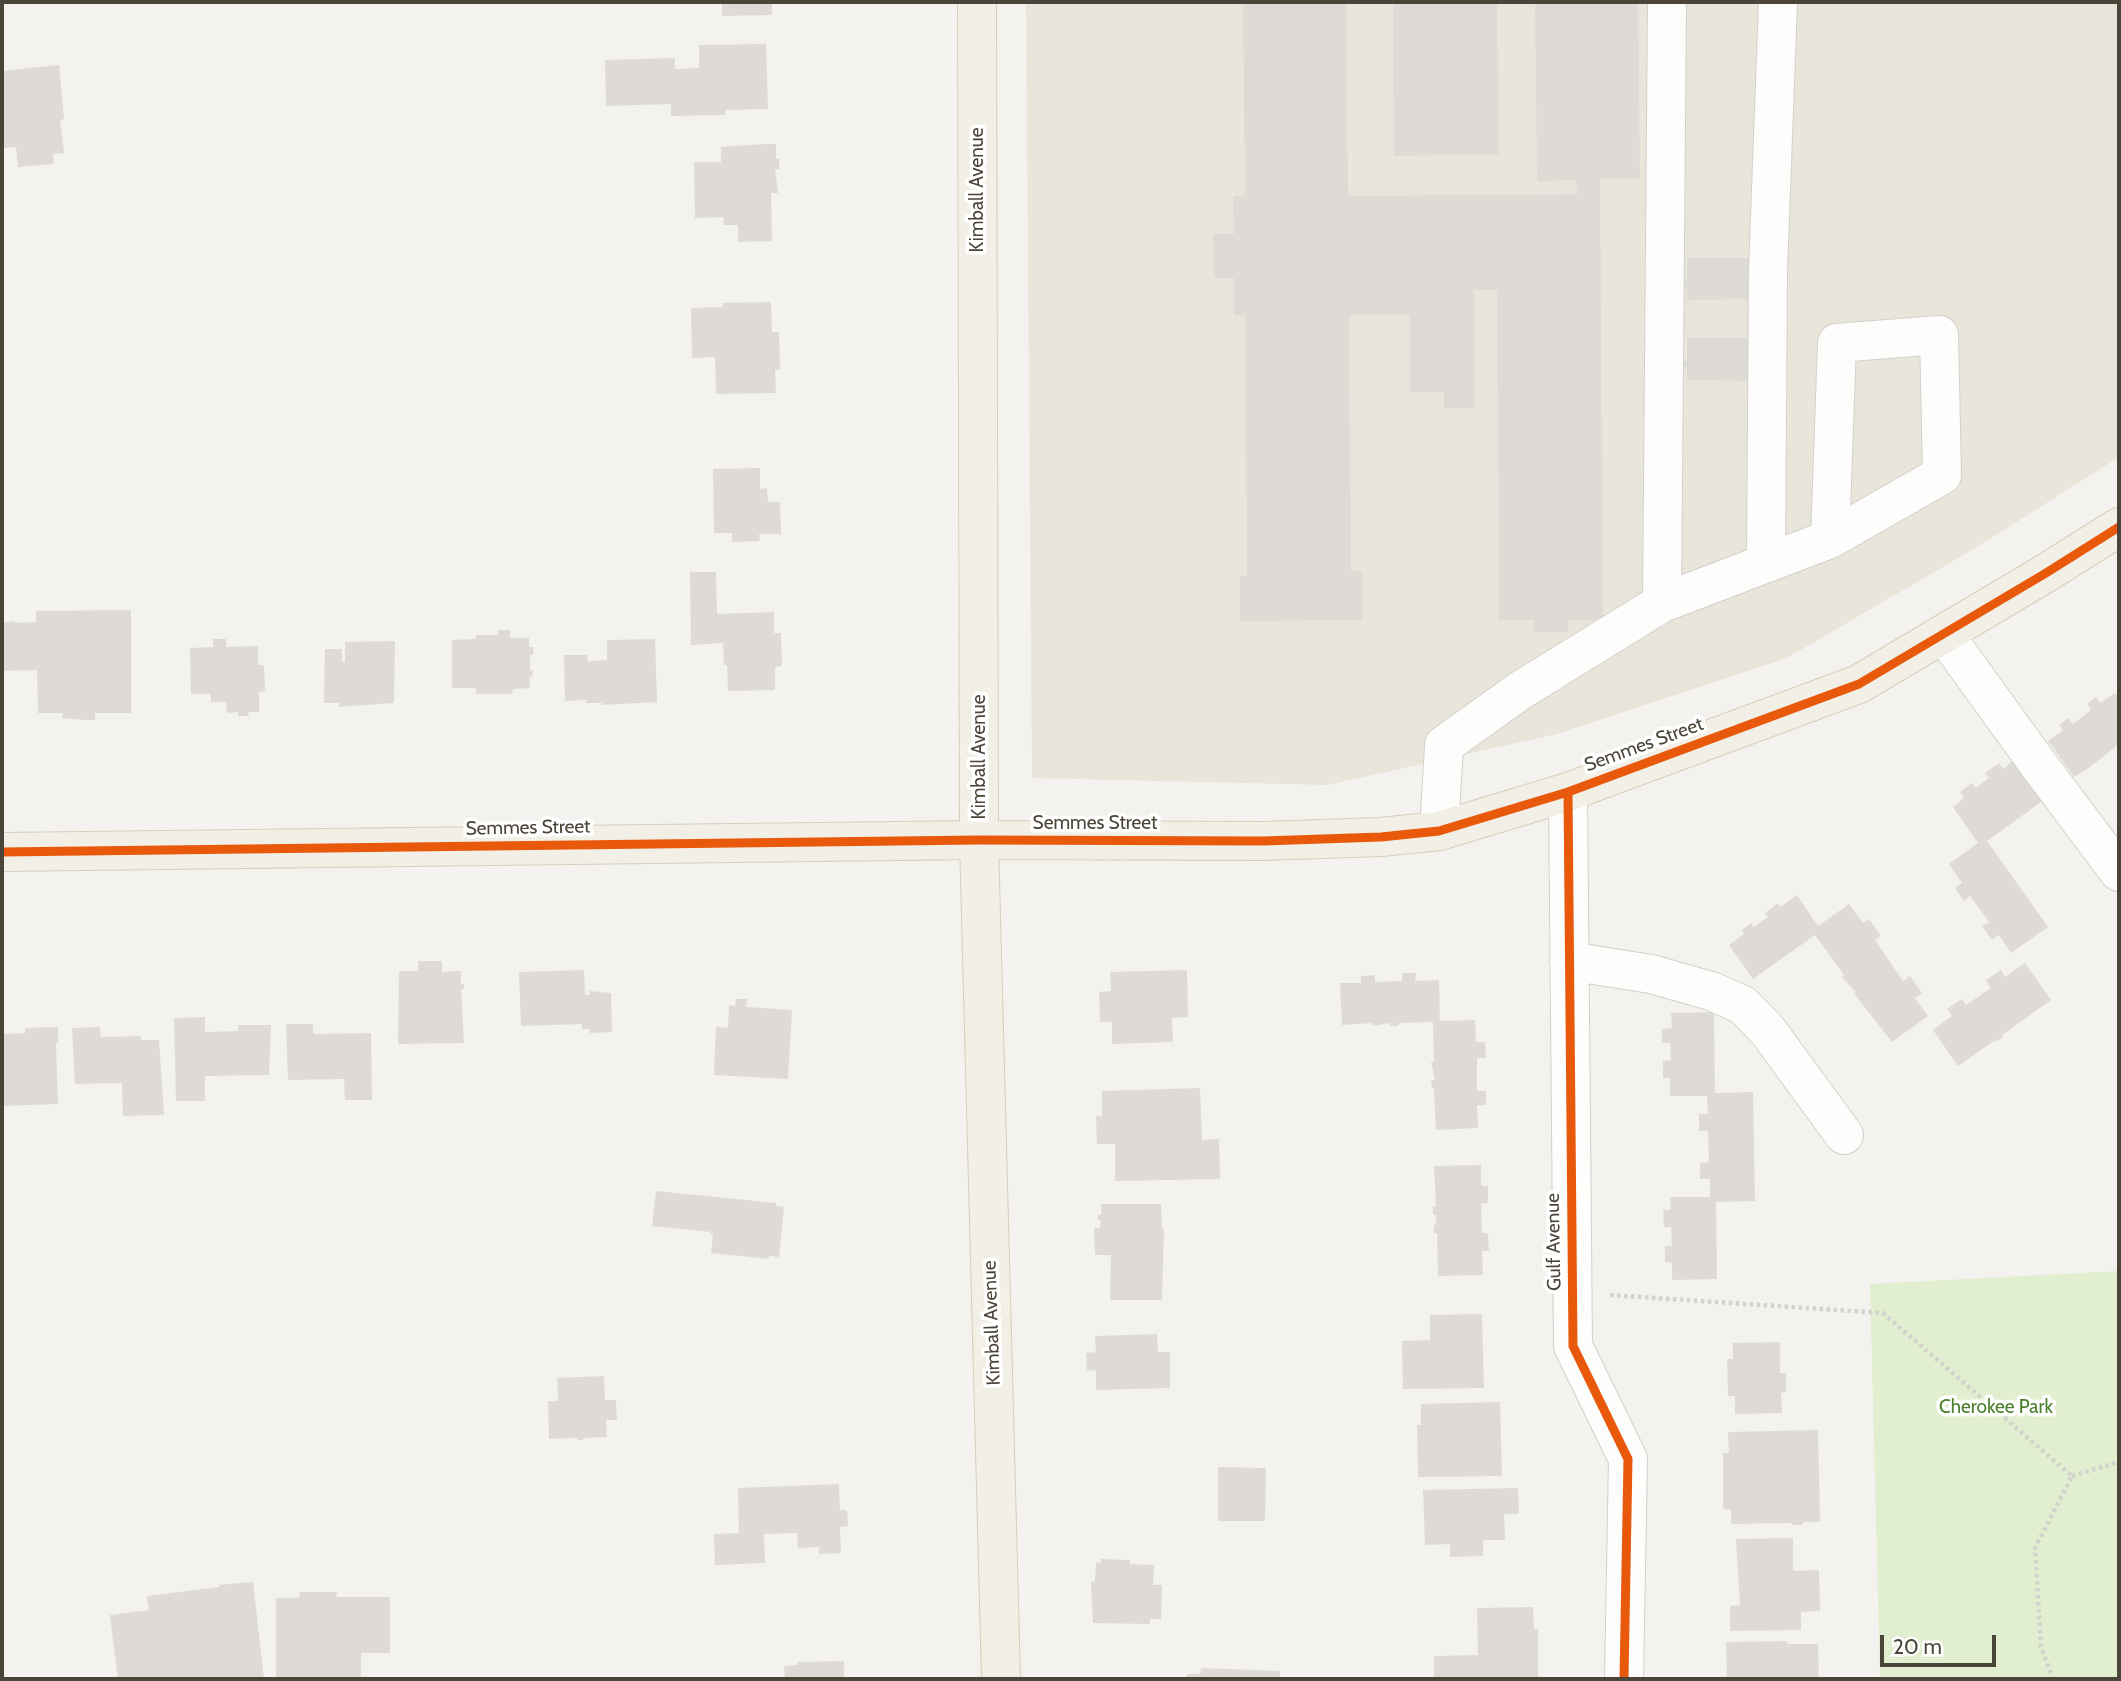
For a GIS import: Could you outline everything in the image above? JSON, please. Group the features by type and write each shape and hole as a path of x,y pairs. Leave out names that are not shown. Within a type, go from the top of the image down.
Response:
{"main road":[{"name":"Kimball Avenue","path":"977,2 979,840 1001,1679"},
{"name":"Semmes Street","path":"2,852 979,840 1263,841 1381,837 1439,831 1567,792 1858,684 2119,527"}],"street":[{"path":"1661,603 1667,2"},
{"path":"1766,563 1768,271 1778,2"},
{"path":"1439,831 1444,745 1521,690 1661,603 1830,539 1942,475 1939,335 1837,342 1830,539"},
{"path":"1944,634 2119,872"},
{"name":"Gulf Avenue","path":"1567,792 1573,1346 1628,1459 1624,1679"},
{"path":"1569,961 1651,974 1711,990 1743,1005 1768,1031 1844,1135"}],"path":[{"path":"1572,1293 1883,1313 2072,1476"},
{"path":"2053,1679 2041,1647 2035,1548 2072,1476 2119,1462"}],"shaded area":[{"path":"1026,2 2119,2 2119,457 1977,547 1787,658 1557,734 1328,785 1032,778"}],"green space":[{"name":"Cherokee Park","path":"2119,1271 2119,1679 1880,1679 1870,1284"}],"building":[{"path":"722,2 772,2 772,15 722,16"},
{"path":"1243,2 1346,2 1348,196 1577,194 1576,180 1537,181 1535,2 1638,2 1640,179 1600,179 1603,620 1569,620 1568,632 1534,632 1534,620 1499,620 1497,290 1474,290 1475,408 1444,408 1444,392 1410,392 1410,314 1349,315 1351,571 1362,571 1362,620 1240,621 1240,576 1247,576 1245,315 1234,315 1234,278 1214,278 1213,234 1234,234 1233,196 1245,196"},
{"path":"1393,2 1497,2 1499,154 1394,156"},
{"path":"766,44 768,109 725,110 725,115 671,116 671,104 606,106 605,60 675,58 675,69 699,68 699,45"},
{"path":"59,65 64,119 60,120 64,153 53,154 54,164 18,167 16,147 2,148 2,71"},
{"path":"776,144 776,159 779,159 779,169 775,169 778,193 771,193 772,241 738,242 738,225 724,225 723,217 695,218 694,162 721,162 721,147"},
{"path":"1687,258 1751,258 1752,299 1687,300 1684,279 1687,280"},
{"path":"771,302 772,332 779,332 780,370 775,370 776,393 716,394 715,357 692,358 691,308 723,307 722,303"},
{"path":"1687,338 1751,338 1751,381 1687,380 1684,361 1687,361"},
{"path":"760,468 760,489 767,488 768,502 780,502 781,534 759,534 760,541 732,542 732,533 714,533 713,469"},
{"path":"690,572 716,572 717,614 774,612 774,633 781,633 782,666 775,667 775,690 728,691 723,643 691,645"},
{"path":"131,610 131,713 95,713 95,720 85,720 62,718 63,713 38,713 37,670 2,671 2,623 36,622 36,611"},
{"path":"498,630 510,630 510,638 529,638 529,647 533,647 533,655 530,655 530,670 533,670 532,677 529,677 530,688 513,689 512,694 476,694 476,688 452,688 452,640 476,639 476,635 498,635"},
{"path":"213,639 226,639 226,647 258,646 258,665 264,665 265,691 259,692 259,712 238,716 238,712 227,713 226,702 211,702 211,694 191,694 190,648 213,647"},
{"path":"655,639 657,702 602,705 586,703 586,700 565,701 564,655 587,655 588,661 607,660 607,640"},
{"path":"395,641 394,703 339,707 339,703 324,703 325,649 342,649 342,662 345,662 345,642"},
{"path":"2115,693 2119,698 2119,744 2074,777 2048,741 2063,730 2059,725 2068,718 2073,724 2091,710 2087,704 2096,697 2100,703"},
{"path":"2019,756 2048,797 1987,841 2048,927 2011,953 1999,935 1992,940 1982,926 1989,922 1970,896 1964,901 1955,888 1962,883 1949,864 1978,843 1953,807 1964,798 1960,792 1972,783 1976,788 1989,778 1985,773 1999,763 2003,769"},
{"path":"1797,895 1818,926 1849,904 1863,923 1869,919 1881,936 1875,940 1903,981 1910,976 1922,993 1915,998 1928,1016 1892,1042 1842,977 1844,975 1815,935 1753,979 1729,945 1744,934 1742,930 1751,923 1754,927 1768,917 1765,913 1778,903 1780,907"},
{"path":"418,961 442,961 442,972 461,971 461,984 464,984 464,989 461,989 464,1043 398,1044 399,971 418,971"},
{"path":"2025,963 2051,1000 1996,1042 1995,1040 1958,1066 1933,1030 1952,1016 1947,1009 1962,999 1966,1005 1991,988 1986,980 2001,970 2005,977"},
{"path":"584,970 585,995 590,995 589,991 611,993 612,1032 590,1033 590,1029 582,1029 582,1024 521,1026 519,972"},
{"path":"1187,970 1188,1017 1172,1018 1173,1042 1112,1044 1112,1022 1100,1022 1099,992 1111,991 1110,972"},
{"path":"1402,973 1416,973 1415,981 1439,980 1440,1021 1475,1020 1476,1042 1485,1042 1486,1058 1477,1058 1477,1091 1486,1091 1486,1105 1477,1105 1478,1128 1436,1130 1434,1088 1431,1080 1435,1080 1431,1062 1434,1062 1433,1022 1399,1023 1399,1026 1390,1026 1390,1023 1373,1026 1372,1023 1342,1025 1340,983 1361,983 1361,976 1375,975 1375,982 1402,981"},
{"path":"736,999 747,999 746,1007 792,1010 788,1079 714,1075 716,1027 728,1028 729,1005 735,1006"},
{"path":"1714,1012 1715,1093 1753,1092 1755,1201 1716,1202 1717,1279 1672,1280 1672,1263 1665,1262 1665,1246 1672,1246 1671,1227 1664,1227 1663,1210 1671,1210 1670,1197 1710,1197 1710,1179 1700,1179 1700,1163 1709,1162 1708,1131 1699,1131 1699,1114 1708,1114 1707,1096 1670,1096 1670,1078 1663,1078 1663,1061 1671,1060 1670,1043 1662,1043 1662,1029 1672,1028 1671,1013"},
{"path":"205,1017 205,1032 238,1031 238,1025 271,1025 269,1075 205,1076 205,1101 176,1101 174,1018"},
{"path":"286,1024 313,1024 313,1034 371,1033 372,1100 345,1100 344,1079 288,1080"},
{"path":"58,1027 58,1104 2,1106 2,1034 25,1033 25,1028"},
{"path":"100,1027 101,1037 141,1036 141,1040 159,1040 164,1115 123,1116 122,1083 75,1084 72,1028"},
{"path":"1200,1088 1202,1140 1219,1139 1220,1179 1115,1181 1115,1144 1097,1144 1096,1116 1102,1116 1102,1091"},
{"path":"1481,1165 1481,1186 1488,1186 1488,1203 1481,1203 1482,1233 1488,1233 1489,1251 1482,1251 1483,1275 1438,1276 1437,1233 1434,1233 1436,1215 1433,1215 1433,1207 1436,1207 1434,1166"},
{"path":"656,1191 776,1203 776,1206 784,1207 779,1257 769,1256 769,1259 711,1253 711,1232 652,1226"},
{"path":"1101,1204 1161,1204 1164,1229 1162,1300 1110,1300 1111,1255 1095,1255 1094,1228 1100,1228 1101,1220 1098,1220 1098,1215 1101,1215"},
{"path":"1482,1314 1484,1388 1403,1389 1402,1341 1430,1340 1430,1315"},
{"path":"1157,1334 1158,1352 1170,1352 1170,1388 1096,1390 1096,1370 1087,1371 1086,1353 1096,1352 1095,1336"},
{"path":"1780,1342 1780,1373 1786,1373 1786,1392 1781,1393 1782,1413 1735,1414 1735,1396 1728,1396 1727,1359 1733,1359 1733,1343"},
{"path":"604,1376 605,1400 616,1400 617,1420 606,1420 607,1437 583,1440 549,1439 548,1401 558,1401 557,1378"},
{"path":"1500,1402 1502,1476 1418,1477 1417,1425 1421,1425 1421,1404"},
{"path":"1818,1430 1820,1522 1803,1522 1803,1525 1731,1524 1731,1510 1723,1509 1723,1453 1729,1453 1728,1432"},
{"path":"1218,1467 1266,1468 1265,1521 1218,1521"},
{"path":"839,1484 840,1510 847,1510 848,1526 840,1527 841,1553 819,1554 819,1547 798,1548 797,1533 764,1534 765,1563 715,1565 714,1534 739,1533 738,1488"},
{"path":"1518,1488 1519,1514 1504,1514 1505,1540 1483,1540 1483,1556 1450,1557 1450,1544 1425,1545 1423,1490"},
{"path":"1793,1538 1793,1571 1819,1570 1820,1611 1801,1612 1801,1630 1730,1631 1730,1606 1740,1605 1736,1539"},
{"path":"1101,1559 1130,1560 1130,1564 1154,1565 1153,1585 1162,1585 1161,1619 1150,1619 1150,1624 1093,1623 1091,1582 1095,1581 1096,1562 1101,1563"},
{"path":"253,1582 264,1679 118,1679 110,1615 149,1610 147,1596"},
{"path":"300,1592 337,1592 336,1597 390,1597 390,1653 361,1653 361,1679 276,1679 276,1598 299,1598"},
{"path":"1533,1607 1534,1629 1538,1629 1538,1679 1434,1679 1434,1656 1478,1655 1477,1608"},
{"path":"1787,1641 1787,1644 1818,1644 1819,1679 1727,1679 1726,1642"},
{"path":"844,1661 844,1679 785,1679 784,1666 798,1665 797,1662"},
{"path":"1201,1668 1280,1671 1280,1679 1187,1679 1187,1674 1200,1674"}],"cycle path":[{"path":"2,852 979,840 1263,841 1381,837 1439,831 1568,792 1859,684 2119,527"},
{"path":"1568,792 1573,1346 1628,1459 1624,1679"}]}
